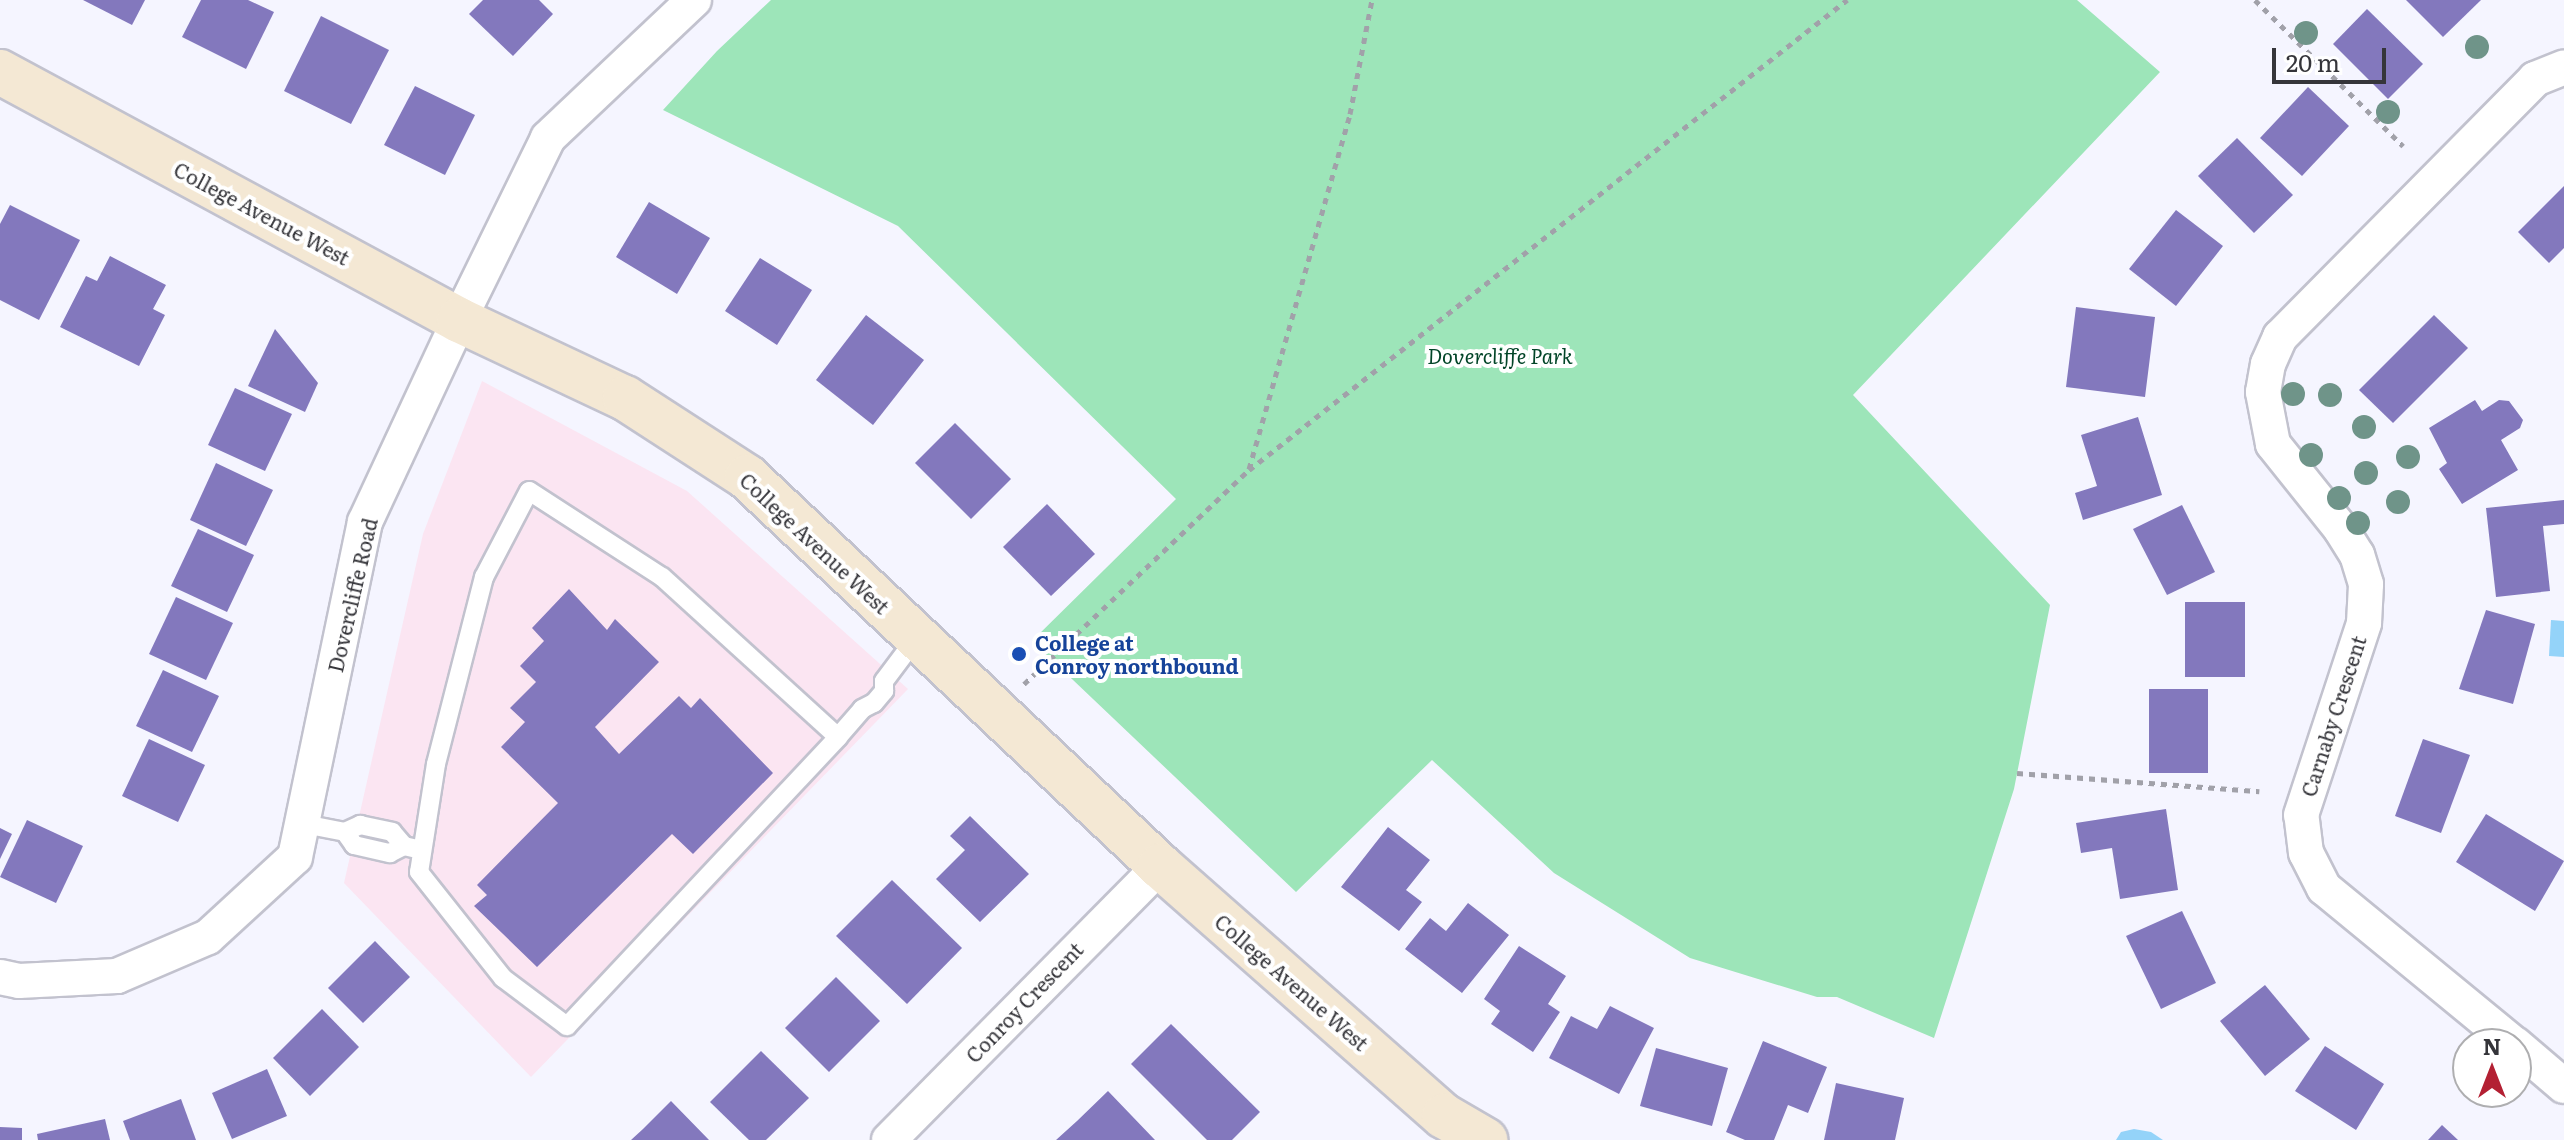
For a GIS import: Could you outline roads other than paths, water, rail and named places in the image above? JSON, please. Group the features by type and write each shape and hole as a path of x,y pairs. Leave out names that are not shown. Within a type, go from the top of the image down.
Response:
{"street":[{"name":"Dovercliffe Road","path":"0,977 19,981 117,976 208,937 295,857 365,522 459,320 548,138 694,0"},
{"name":"Carnaby Crescent","path":"2494,1028 2324,888 2306,853 2301,815 2364,623 2366,584 2357,555 2341,529 2273,444 2263,392 2268,364 2280,337 2535,79 2564,67"},
{"name":"College Avenue West","path":"0,72 459,320 625,398 747,477 1160,866 1444,1116 1485,1140"},
{"name":"Conroy Crescent","path":"889,1140 1160,866"},
{"name":"Carnaby Crescent","path":"2532,1059 2564,1086"}],"lane":[{"path":"838,737 662,577 529,491 484,577 413,848 419,872 503,978 567,1026 838,737 862,709 874,703 884,691 884,681 917,637"},
{"path":"304,824 345,832 354,845 378,851 390,853 413,848"}],"water":[{"path":"2551,620 2564,621 2564,657 2549,656"},
{"path":"2134,1129 2151,1132 2163,1140 2116,1140 2121,1132"}],"place":[{"name":"College at Conroy northbound","path":"1019,654"}],"park label":[{"name":"Dovercliffe Park","path":"1500,355"}]}
